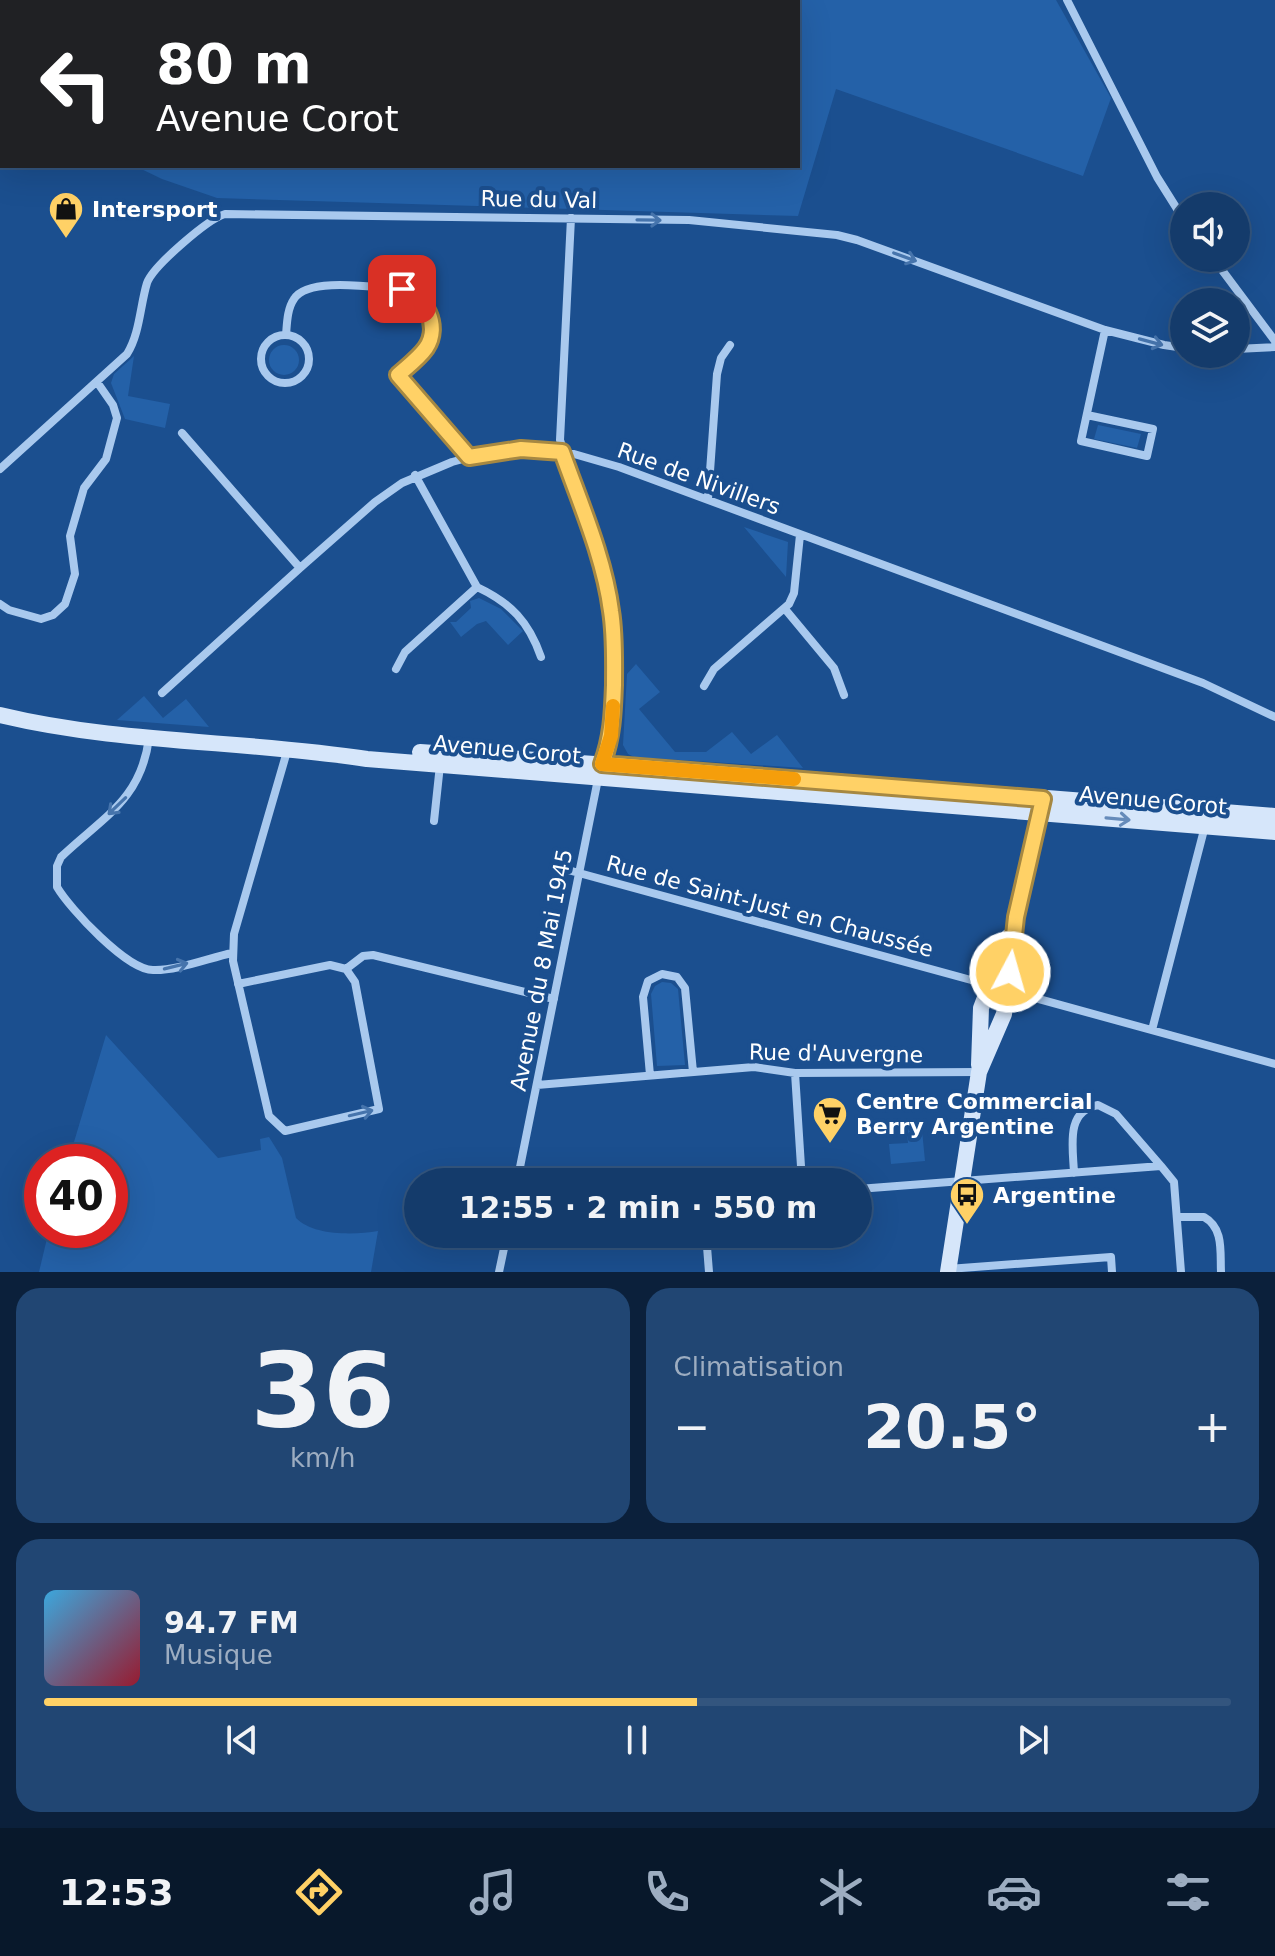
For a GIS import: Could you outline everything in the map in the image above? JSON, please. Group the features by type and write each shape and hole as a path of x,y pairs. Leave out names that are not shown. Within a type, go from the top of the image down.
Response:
{"street":[{"path":"1067,0 1170,198"},
{"name":"Rue du Val","path":"0,469 122,360 131,347 151,275 219,215 367,214 689,220 847,237 1105,330 1170,346"},
{"name":"Avenue du 8 Mai 1945","path":"520,1168 600,772 610,744 612,719 614,646 611,611 599,562 560,440 571,218"},
{"path":"1223,272 1275,341"},
{"path":"286,335 291,303 299,293 313,286 402,289 415,295 428,312 432,334 426,349 398,375 469,457"},
{"path":"1087,415 1153,429 1147,456 1081,441 1105,330"},
{"path":"286,335 300,340 309,361 303,376 297,381 281,384 267,376 260,362 265,346 277,336 286,335"},
{"path":"708,499 717,374 721,358 730,345"},
{"path":"1250,348 1275,347"},
{"path":"0,604 9,610 41,619 58,612 65,604 75,574 70,536 84,488 106,459 117,418 113,405 97,382"},
{"path":"182,433 300,568"},
{"name":"Rue de Nivillers","path":"162,693 375,502 415,475 469,457 521,449 562,452 598,460 708,499 1203,683 1275,717"},
{"path":"415,475 477,587 509,605 529,629 541,657"},
{"path":"704,686 714,669 785,609 794,593 800,535"},
{"path":"396,669 405,652 477,587"},
{"path":"785,609 834,668 844,695"},
{"name":"Avenue Corot","path":"0,715 149,737 311,750 367,759 600,772"},
{"path":"149,737 145,763 133,788 120,804 61,857 56,872 57,887 107,943 141,967 161,970 232,953"},
{"path":"238,984 330,965 346,969 355,982 379,1109 285,1131 269,1116 238,984 232,953 234,934 288,748"},
{"name":"Avenue Corot","path":"311,750 367,749 600,772 1207,819 1275,832"},
{"path":"434,821 440,765"},
{"path":"979,1072 1004,1014 1016,917 1042,806"},
{"name":"Avenue Corot","path":"1207,819 1275,816"},
{"path":"1152,1030 1207,819"},
{"name":"Rue de Saint-Just en Chaussée","path":"557,867 1275,1064"},
{"path":"1016,917 979,1019 979,1072 948,1270 1111,1257 1112,1272"},
{"path":"346,969 363,956 373,955 554,999"},
{"path":"650,1075 644,988 648,981 662,974 677,977 685,988 693,1072"},
{"name":"Rue d'Auvergne","path":"537,1085 754,1067 795,1073 979,1072"},
{"path":"795,1073 801,1168"},
{"path":"1074,1173 1074,1124 1082,1111 1098,1105 1116,1114 1174,1182 1181,1272"},
{"path":"872,1188 1161,1166"},
{"path":"1177,1217 1204,1217 1216,1226 1221,1272"},
{"path":"499,1272 504,1248"},
{"path":"707,1248 709,1272"}],"shaded area":[{"path":"800,0 1056,0 1111,98 1083,176 836,89 798,216 217,198 139,168 800,168"},
{"path":"284,345 295,349 299,360 295,371 284,375 273,371 269,360 273,349"},
{"path":"134,356 128,396 170,404 165,428 125,419 111,383 114,374"},
{"path":"1098,425 1141,434 1137,448 1094,439"},
{"path":"744,527 788,542 786,577"},
{"path":"479,598 501,609 523,631 508,645 486,621 461,637 450,622 456,622 471,608 470,601"},
{"path":"636,664 660,692 639,709 675,752 706,752 732,732 751,754 777,735 803,768 634,757 628,754 623,745 627,674"},
{"path":"144,696 163,718 186,699 209,727 117,720"},
{"path":"662,982 671,983 678,989 685,1065 657,1066 651,994 655,986"},
{"path":"106,1035 218,1158 261,1150 260,1139 269,1137 282,1158 296,1218 303,1224 335,1233 378,1231 371,1272 39,1272 45,1248 128,1248 128,1144 73,1144"},
{"path":"921,1120 925,1161 891,1164 889,1144 908,1143 906,1121"}],"slow traffic":[{"path":"613,706 610,744 602,764 794,779"}],"place":[{"name":"Intersport","path":"66,240"},
{"name":"Centre Commercial Berry Argentine","path":"830,1145"},
{"name":"Argentine","path":"967,1226"}],"route":[{"path":"402,289 415,295 424,305 431,320 432,334 426,349 398,375 469,457 521,449 562,452 599,562 611,611 614,646 611,736 602,764 1043,799 1016,917 1010,972"}]}
